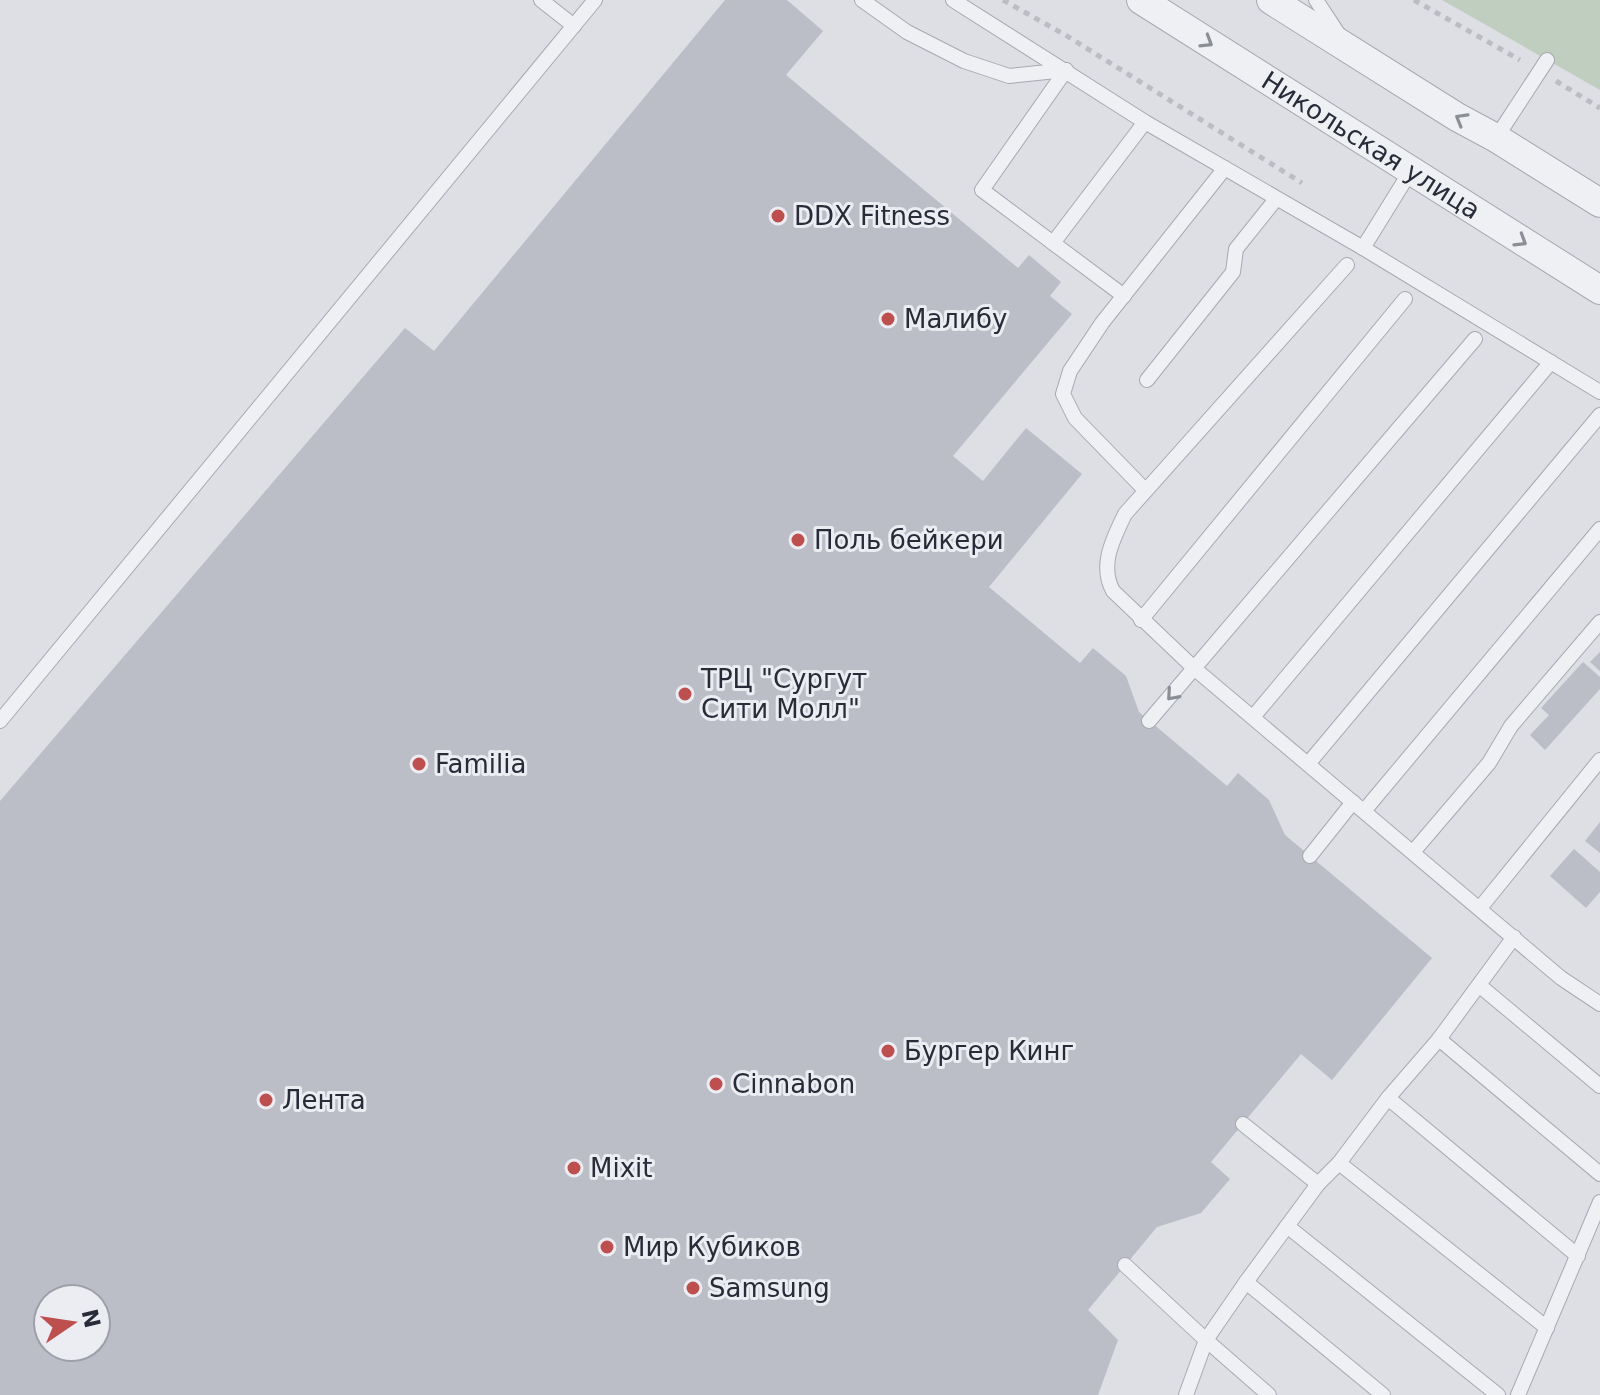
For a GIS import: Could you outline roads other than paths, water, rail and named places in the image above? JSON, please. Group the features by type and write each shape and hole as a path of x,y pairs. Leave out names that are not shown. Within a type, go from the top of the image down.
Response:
{"street":[{"name":"Никольская улица","path":"1141,0 1600,290"},
{"path":"1271,0 1600,203"}],"lane":[{"path":"541,0 574,26"},
{"path":"0,721 595,0"},
{"path":"862,0 907,32 964,61 1009,76 1066,70"},
{"path":"953,0 1145,122 1363,248 1600,392"},
{"path":"1316,0 1345,46"},
{"path":"1496,138 1544,66"},
{"path":"1066,70 982,190 1124,296"},
{"path":"1053,243 1145,122"},
{"path":"1145,490 1075,418 1063,394 1070,371 1124,296 1225,168"},
{"path":"1363,248 1410,172"},
{"path":"1147,380 1233,272 1236,249 1276,199"},
{"path":"1347,265 1125,514 1108,551 1107,580 1113,591 1141,620 1195,669 1561,978 1600,1004"},
{"path":"1141,620 1405,299"},
{"path":"1149,721 1475,339"},
{"path":"1253,717 1551,362"},
{"path":"1308,764 1600,415"},
{"path":"1310,856 1359,806 1600,529"},
{"path":"1413,852 1489,763 1511,726 1600,622"},
{"path":"1480,908 1600,760"},
{"path":"1186,1395 1206,1340 1246,1282 1318,1184 1339,1163 1388,1098 1439,1039 1514,937"},
{"path":"1480,986 1600,1086"},
{"path":"1439,1039 1600,1174"},
{"path":"1388,1098 1578,1256"},
{"path":"1243,1124 1318,1184"},
{"path":"1339,1163 1547,1328"},
{"path":"1518,1395 1600,1202"},
{"path":"1287,1226 1498,1395"},
{"path":"1125,1265 1269,1395"},
{"path":"1246,1282 1383,1395"}],"place":[{"name":"DDX Fitness","path":"778,216"},
{"name":"Малибу","path":"888,319"},
{"name":"Поль бейкери","path":"798,540"},
{"name":"ТРЦ \"Сургут Сити Молл\"","path":"685,694"},
{"name":"Familia","path":"419,764"},
{"name":"Бургер Кинг","path":"888,1051"},
{"name":"Cinnabon","path":"716,1084"},
{"name":"Лента","path":"266,1100"},
{"name":"Mixit","path":"574,1168"},
{"name":"Мир Кубиков","path":"607,1247"},
{"name":"Samsung","path":"693,1288"}]}
